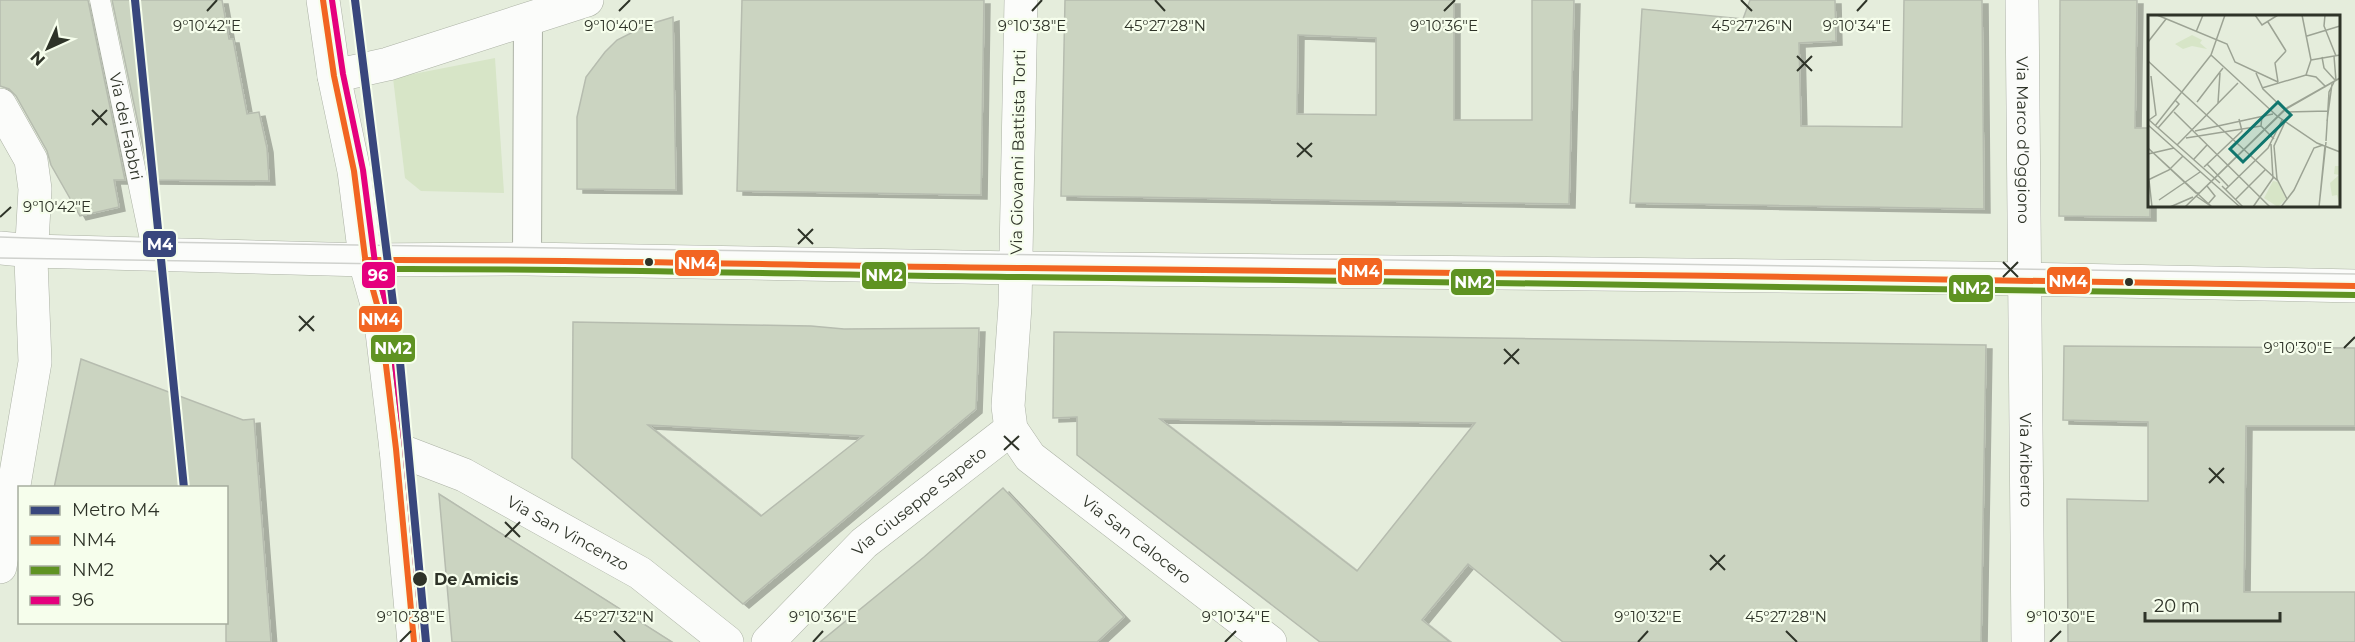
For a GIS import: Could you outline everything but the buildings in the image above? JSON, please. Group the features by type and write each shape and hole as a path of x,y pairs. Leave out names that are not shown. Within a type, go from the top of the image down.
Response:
{"street":[{"path":"323,0 334,76 354,171 366,260 380,315 396,449 414,642"},
{"path":"334,76 388,64 526,10 587,0"},
{"name":"Via Giovanni Battista Torti","path":"1016,268 1021,0"},
{"name":"Via Marco d'Oggiono","path":"2022,0 2026,280"},
{"path":"526,10 527,260"},
{"path":"0,105 31,160 35,189 16,250 35,362 0,567"},
{"path":"16,250 366,260 527,260 2355,286"},
{"path":"1011,429 1008,406 1016,306 1016,268"},
{"name":"Via Ariberto","path":"2026,280 2028,642"},
{"name":"Via Giuseppe Sapeto","path":"768,642 864,543 1011,429"},
{"name":"Via San Calocero","path":"1011,429 1030,457 1270,642"},
{"name":"Via San Vincenzo","path":"396,449 465,475 640,573 727,642"}],"lane":[{"name":"Via dei Fabbri","path":"100,0 153,254"}],"green space":[{"path":"495,58 504,193 421,191 405,178 393,78"}],"tram line":[{"path":"0,237 150,242 2355,274"},
{"path":"0,258 2355,294"}],"metro line":[{"name":"M4","path":"135,0 184,486"},
{"name":"M4","path":"355,0 399,351 426,642"}],"transit line":[{"name":"NM4","path":"323,0 334,76 354,171 366,265 380,315 396,449 414,642"},
{"name":"96","path":"332,0 343,74 363,170 375,263 389,314 405,448 423,641"},
{"name":"NM4","path":"365,260 2355,286"},
{"name":"NM2","path":"423,641 405,448 389,314 377,269 2355,295"}],"place":[{"name":"De Amicis","path":"420,579"}]}
